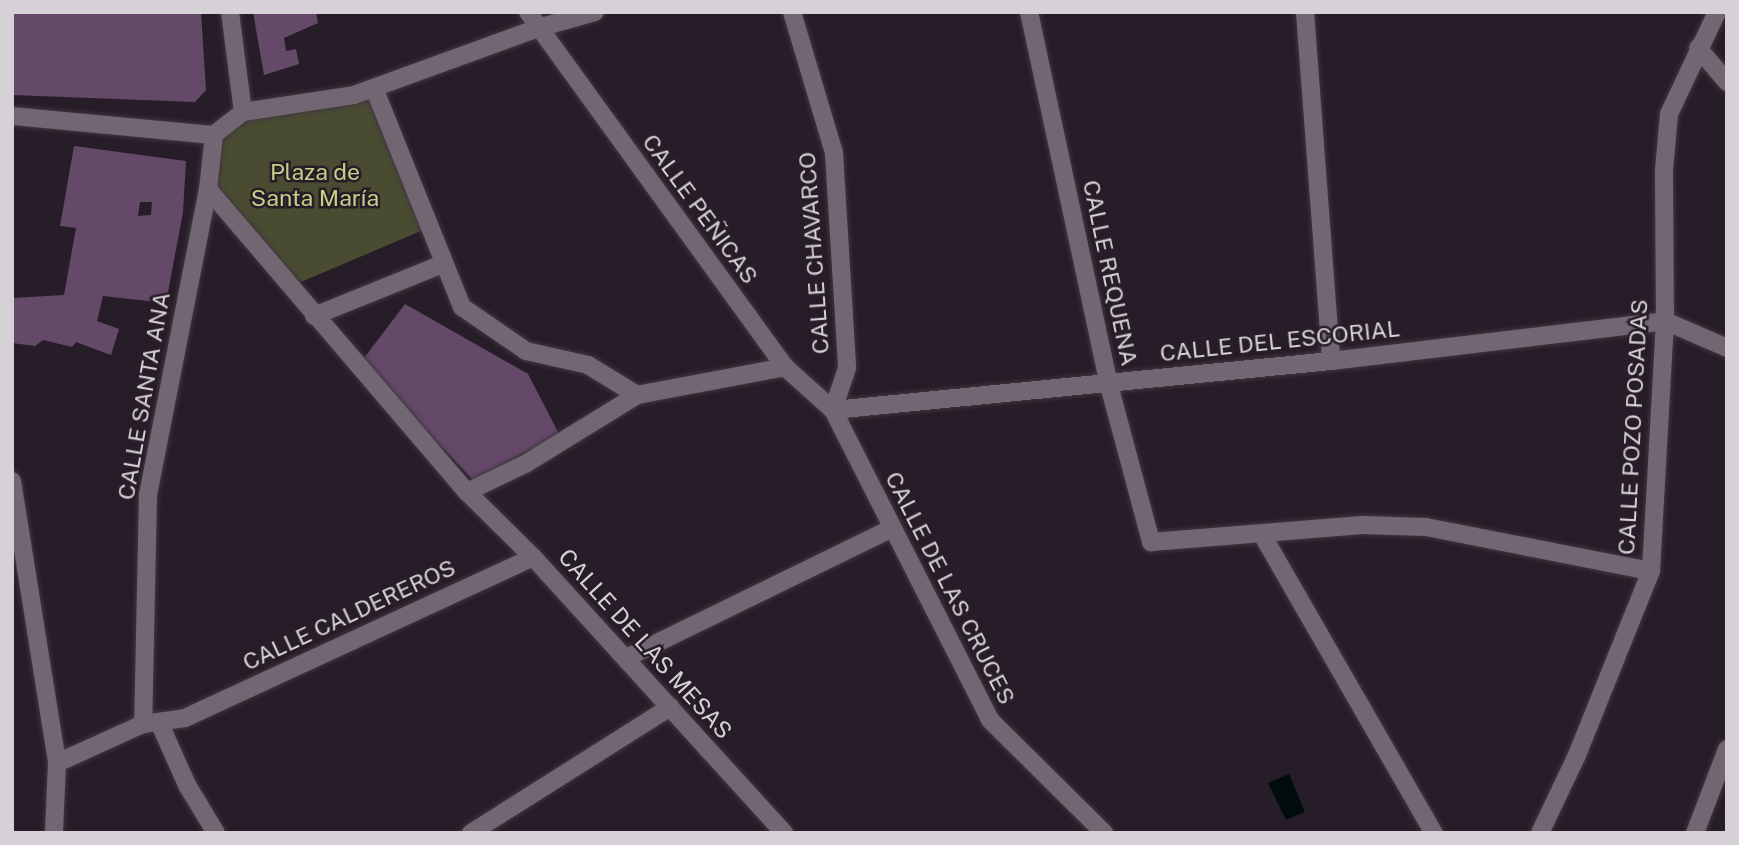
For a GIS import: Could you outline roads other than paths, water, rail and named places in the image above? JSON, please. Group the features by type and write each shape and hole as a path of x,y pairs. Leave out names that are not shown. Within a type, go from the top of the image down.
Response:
{"street":[{"path":"230,12 243,112"},
{"path":"12,116 214,135 243,112 374,88 533,20 594,12"},
{"name":"CALLE CHAVARCO","path":"792,12 834,153 847,368 833,410"},
{"name":"CALLE REQUENA","path":"1029,12 1109,385 1151,542 1264,536"},
{"path":"1305,12 1331,361"},
{"name":"CALLE POZO POSADAS","path":"1540,833 1577,755 1651,571 1665,321 1664,170 1669,114 1717,12"},
{"name":"CALLE PEÑICAS","path":"533,20 785,367 833,410"},
{"path":"1698,48 1727,82"},
{"path":"374,88 462,307 526,351 588,365 637,395"},
{"name":"CALLE SANTA ANA","path":"214,135 208,190 148,494 151,723 216,833"},
{"path":"208,190 467,492 525,464 637,395 785,367"},
{"path":"314,316 443,264"},
{"path":"1665,321 1727,348"},
{"name":"CALLE DEL ESCORIAL","path":"833,410 1109,385 1665,321"},
{"name":"CALLE DE LAS CRUCES","path":"833,410 890,529 990,720 1104,833"},
{"path":"12,481 57,762 54,833"},
{"name":"CALLE DE LAS MESAS","path":"467,492 533,557 784,833"},
{"path":"1434,833 1264,536 1362,525 1426,527 1651,571"},
{"path":"626,658 890,529"},
{"name":"CALLE CALDEREROS","path":"151,723 185,718 533,557"},
{"path":"471,833 670,707"},
{"path":"57,762 151,723"},
{"path":"1695,833 1727,748"}],"park label":[{"name":"Plaza de Santa María","path":"315,185"}]}
